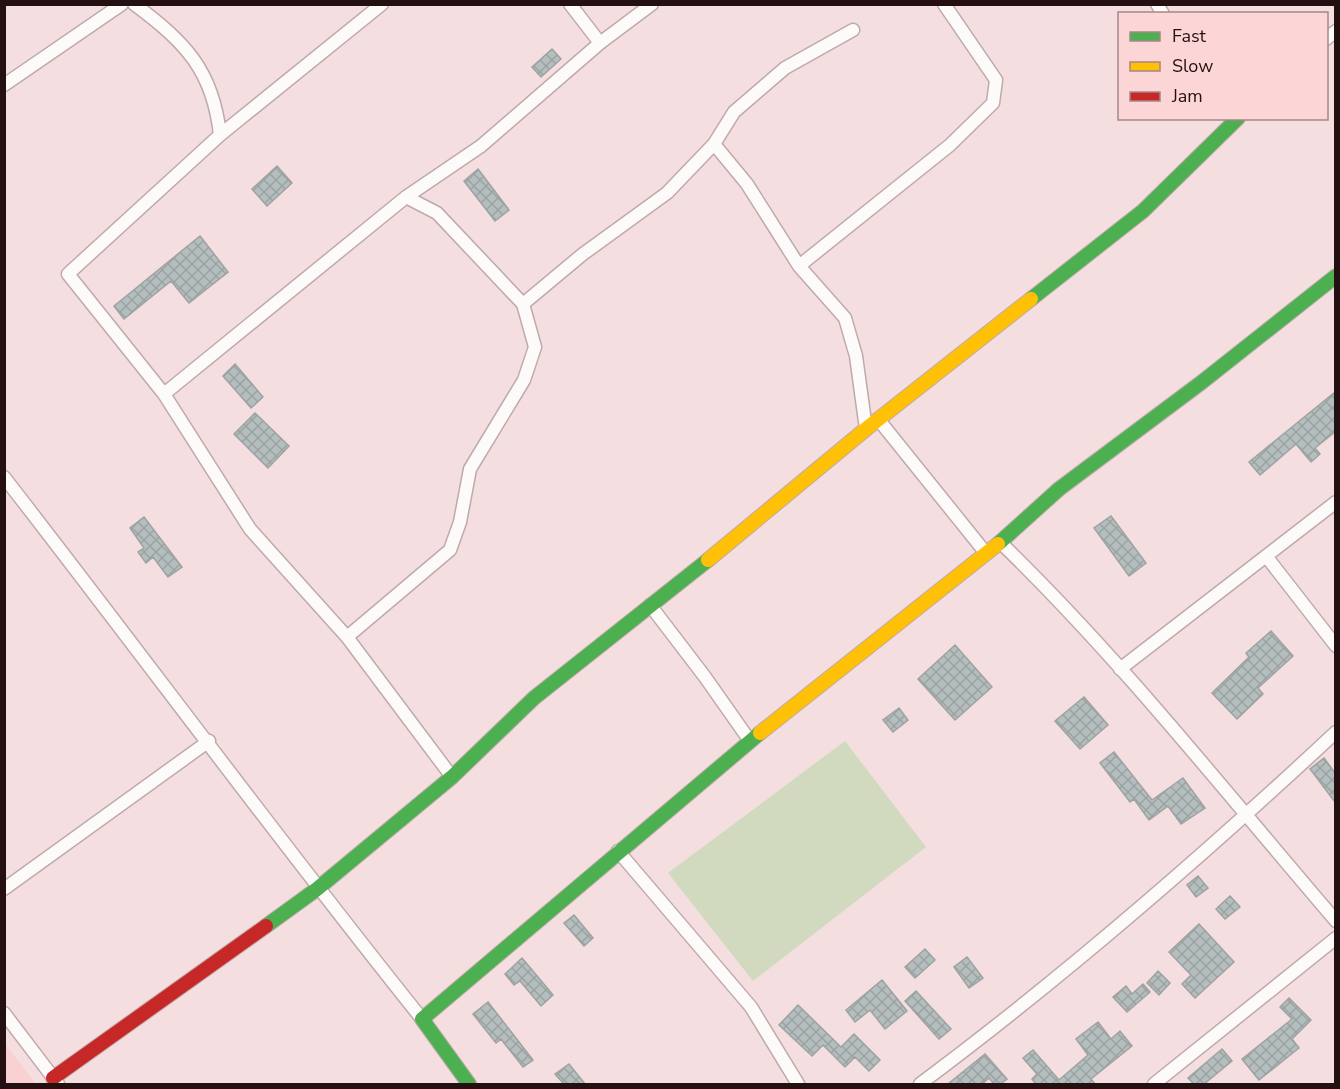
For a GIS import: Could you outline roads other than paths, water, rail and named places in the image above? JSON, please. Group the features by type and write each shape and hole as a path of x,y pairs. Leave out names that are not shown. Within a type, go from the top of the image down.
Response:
{"street":[{"path":"4,85 122,4"},
{"path":"134,4 171,31 195,58 218,112 220,135"},
{"path":"382,4 220,135 68,274 164,394 250,530 347,637 452,777"},
{"path":"570,4 600,43"},
{"path":"164,394 406,197 481,146 600,43 651,4"},
{"path":"799,266 950,145 993,103 996,80 944,4"},
{"path":"523,304 583,254 667,193 714,144 734,112 785,68 853,30"},
{"path":"4,1013 56,1081 317,889 452,777 534,698 737,537 878,419 1143,211 1227,124"},
{"path":"714,144 747,184 799,266 845,318 855,356 866,429"},
{"path":"347,637 450,550 460,522 470,469 524,380 535,347 523,304 437,213 406,197"},
{"path":"422,1019 750,741 1000,542 1059,489 1202,382 1335,276"},
{"path":"878,419 985,552"},
{"path":"4,477 209,741 317,889 422,1019 469,1084"},
{"path":"1120,669 1335,502"},
{"path":"1000,542 1053,593 1335,921"},
{"path":"1266,556 1335,646"},
{"path":"650,605 750,741"},
{"path":"920,1084 1039,991 1246,816 1335,732"},
{"path":"4,890 209,741"},
{"path":"618,851 751,1007 798,1084"},
{"path":"1154,1084 1335,938"}]}
